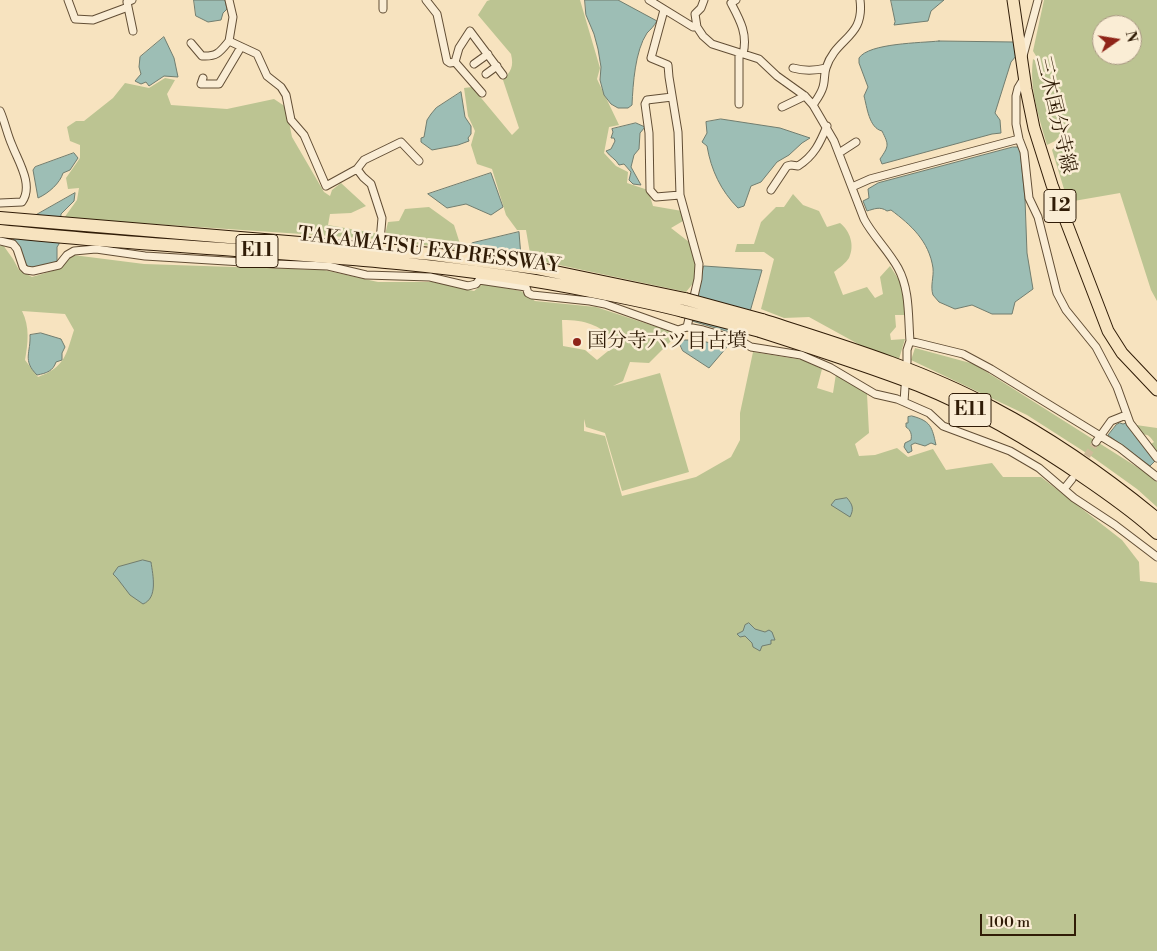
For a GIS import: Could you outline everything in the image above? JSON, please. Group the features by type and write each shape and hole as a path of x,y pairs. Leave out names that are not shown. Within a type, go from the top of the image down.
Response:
{"highway":[{"name":"TAKAMATSU EXPRESSWAY","path":"2,228 65,231 355,259 451,262 535,274 632,299 684,305 843,346 923,376 993,407 1052,441 1118,487 1157,519"},
{"name":"TAKAMATSU EXPRESSWAY","path":"761,326 920,386 988,418 1047,451 1111,496 1157,533"}],"main road":[{"name":"三木国分寺線","path":"1013,0 1024,78 1034,128 1041,153 1100,313 1108,331 1122,353 1157,390"}],"street":[{"path":"68,0 76,19 93,20 130,3 133,31"},
{"path":"191,43 202,56 212,56 220,51 229,41 233,17 229,0"},
{"path":"382,9 383,0"},
{"path":"426,0 437,14 447,61 450,63 455,62"},
{"path":"649,0 693,27 698,27"},
{"path":"704,0 701,8 695,14 698,27 703,36 712,44 759,59 766,64 777,76 813,104 827,126 869,229 892,258 903,278 910,341 907,350 907,362"},
{"path":"813,104 824,86 826,68 839,45 854,32 860,20 860,0"},
{"path":"1022,59 1038,0"},
{"path":"732,1 744,31 745,45 741,53 739,104"},
{"path":"664,10 651,58 668,65 678,132 680,195 699,264 698,279 687,327"},
{"path":"455,62 459,48 470,31 503,75"},
{"path":"229,41 257,54 268,76 276,81 286,95 291,120 304,135 326,186 358,169 364,160 401,142 419,161"},
{"path":"203,78 201,84 219,84 241,47"},
{"path":"474,64 488,54"},
{"path":"455,62 482,93"},
{"path":"486,74 497,66"},
{"path":"793,68 817,71 826,68"},
{"path":"1024,78 1016,96 1016,124 1024,152 1029,198 1038,217 1057,292 1066,310 1096,347 1117,387 1126,415 1139,437 1157,458"},
{"path":"782,107 805,96"},
{"path":"672,97 647,100 645,104 649,133 650,190 656,197 680,195"},
{"path":"0,111 12,148 23,168 26,190 22,202 0,203"},
{"path":"771,190 787,166 798,166 813,154 827,126"},
{"path":"852,187 870,179 1019,139"},
{"path":"839,153 856,142"},
{"path":"358,169 371,184 382,218 380,241"},
{"path":"2,228 17,249 21,264 26,270 33,271 51,268 59,265 74,251 96,249 145,256 328,266 366,275 430,277 468,286 476,284 479,280 526,287 528,293 532,295 606,304 678,330 687,327 741,341 751,347 801,355 838,371 875,394 904,402 929,413 943,426 1010,451 1039,468 1064,489 1157,557"},
{"path":"377,276 378,267"},
{"path":"910,341 962,354 970,358 1039,397 1100,435 1157,477"},
{"path":"904,402 906,387"},
{"path":"1096,442 1111,421 1126,415"},
{"path":"1064,489 1072,479"}],"green space":[{"path":"580,0 600,68 597,79 619,125 609,127 604,153 616,166 628,172 627,183 648,190 653,206 682,211 683,221 671,228 689,242 696,263 695,281 686,292 531,259 526,230 517,230 506,215 492,169 477,164 471,145 475,131 468,116 464,88 472,87 512,135 519,128 503,80 511,68 511,54 478,15 487,1"},
{"path":"1044,0 1157,0 1157,301 1151,290 1120,193 1068,202 1052,150 1072,124 1055,141 1047,145 1032,81 1033,59 1041,64 1033,51"},
{"path":"165,78 175,80 167,94 171,105 227,109 274,99 286,107 292,137 324,192 330,196 332,190 341,183 366,206 351,213 330,214 328,225 385,235 388,222 399,221 405,209 429,207 454,225 462,250 376,239 64,218 77,200 79,188 68,189 66,178 80,158 80,145 70,141 67,127 76,121 84,121 113,98 125,83 149,88"},
{"path":"793,194 803,205 819,211 827,227 840,223 849,234 852,248 851,253 844,264 834,272 843,295 867,287 875,298 883,294 880,277 890,266 901,283 906,315 895,315 896,327 890,334 891,340 905,339 899,359 860,345 809,317 784,318 761,309 774,259 764,252 735,252 737,244 754,244 761,222 776,207 784,207"},
{"path":"3,245 19,270 32,277 59,269 73,255 144,264 324,270 378,282 433,282 474,291 483,284 521,291 535,301 596,307 678,334 649,363 630,362 623,381 613,386 660,373 689,472 622,491 605,433 586,427 584,419 584,431 605,436 622,496 696,477 731,457 740,440 740,413 753,352 803,360 822,369 817,388 833,393 836,374 867,394 869,433 855,444 859,456 875,455 897,448 908,457 933,449 946,470 992,463 1003,477 1041,477 1122,540 1139,562 1140,581 1157,583 1157,951 0,951 0,246","holes":["22,311 65,314 74,330 63,359 54,369 38,377 25,360 27,329","562,320 591,324 617,339 613,347 597,360 585,350 563,346"]},
{"path":"915,348 974,364 1148,474 1157,482 1157,507 1137,489 1091,456 1027,415 911,360"},
{"path":"1136,425 1157,428 1157,452 1151,444 1154,442 1147,435 1141,435"}],"water":[{"path":"194,0 225,0 227,9 223,13 221,20 208,22 196,16"},
{"path":"585,0 618,0 657,21 647,33 640,49 635,68 632,105 628,108 618,108 611,104 604,95 600,80 601,67 598,49 586,15"},
{"path":"891,0 944,0 931,11 928,21 894,25"},
{"path":"164,37 174,58 178,77 164,76 149,86 146,82 141,84 135,81 141,74 139,67 140,57"},
{"path":"939,41 1014,42 1016,56 1011,62 995,113 1000,120 1001,133 882,164 880,159 887,143 882,131 874,126 869,116 864,96 868,87 859,58 873,49 908,43"},
{"path":"461,92 465,117 471,126 469,141 432,150 421,142 421,138 424,137 427,120 436,108"},
{"path":"721,119 780,128 810,138 777,162 761,182 751,186 744,206 738,208 722,187 714,172 707,146 702,142 707,133 706,122"},
{"path":"636,123 645,127 640,133 639,149 634,155 631,167 641,185 633,184 629,180 631,172 624,164 619,165 606,151 611,149 615,141 614,138 611,138 612,129"},
{"path":"1013,147 1020,149 1025,199 1027,253 1033,289 1015,302 1012,314 992,314 972,305 955,309 939,302 933,295 931,258 918,235 891,210 887,211 877,208 867,211 863,201 869,198 868,189 878,183"},
{"path":"74,153 78,158 70,170 63,173 54,187 38,198 33,170 35,167"},
{"path":"491,173 503,207 491,215 466,204 447,208 428,194"},
{"path":"75,193 74,201 61,214 57,261 42,267 25,267 13,238 34,216"},
{"path":"519,232 521,257 462,251 472,243"},
{"path":"704,266 762,270 743,336 692,321"},
{"path":"41,333 61,339 65,347 62,353 62,360 56,362 49,371 37,375 32,370 28,360 30,335"},
{"path":"678,340 698,340 727,347 709,368 683,351"},
{"path":"912,416 923,420 930,426 936,445 931,443 925,446 915,443 911,445 912,451 908,453 904,447 905,443 911,440 911,436 906,423 908,423 908,417"},
{"path":"1120,423 1126,423 1156,460 1150,466 1108,435"},
{"path":"847,498 852,507 850,517 831,505 835,500"},
{"path":"143,560 151,562 153,592 148,601 143,604 130,595 113,574 118,567"},
{"path":"749,623 755,629 765,632 769,630 772,632 775,640 771,640 771,644 762,646 760,651 753,647 752,643 745,636 740,637 737,634 743,631 745,625"}],"tunnel":[{"path":"1081,465 1096,442"}],"place":[{"name":"国分寺六ツ目古墳","path":"577,342"}]}
